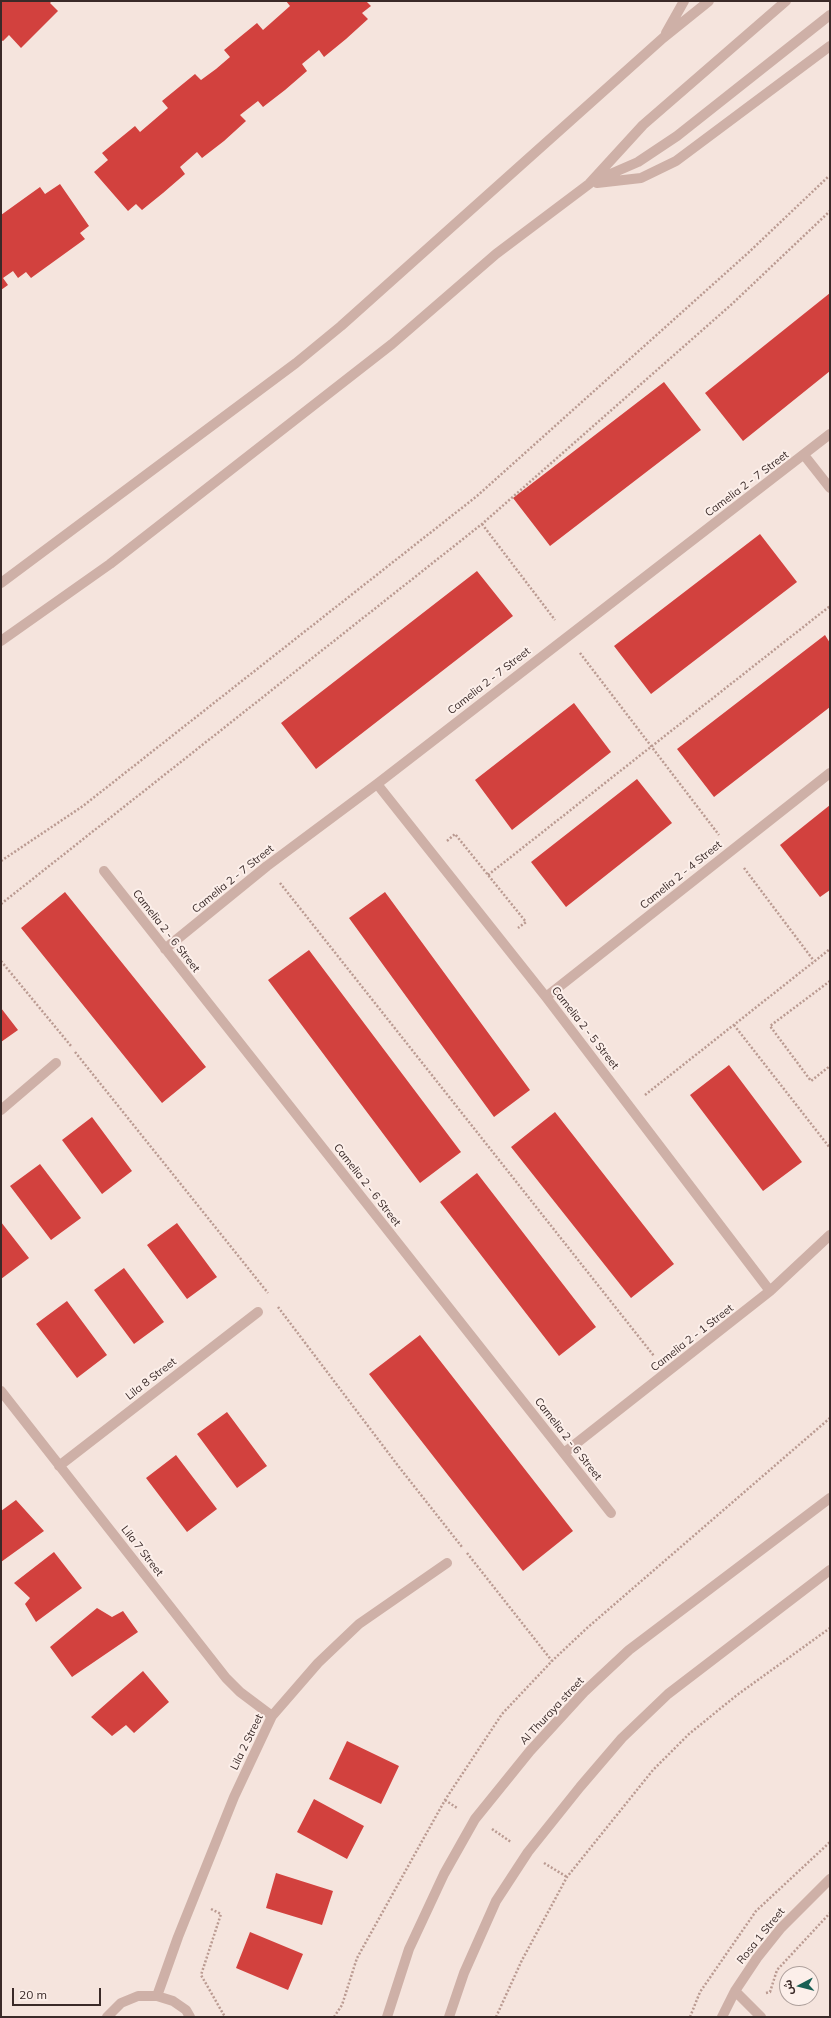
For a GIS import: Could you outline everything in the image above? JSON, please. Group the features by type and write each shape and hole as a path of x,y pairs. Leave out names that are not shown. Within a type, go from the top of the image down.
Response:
{"street":[{"path":"663,38 684,1"},
{"path":"1,582 296,363 347,321 663,38 709,1"},
{"path":"1,641 110,564 392,344 496,254 589,184 643,125 786,1"},
{"path":"589,184 638,162 677,136 830,15"},
{"path":"589,184 617,182 641,178 676,161 830,46"},
{"name":"Camelia 2 - 7 Street","path":"165,949 267,866 377,784 830,434"},
{"path":"804,455 830,488"},
{"name":"Camelia 2 - 4 Street","path":"546,997 830,773"},
{"name":"Camelia 2 - 5 Street","path":"377,784 546,997 770,1291"},
{"name":"Camelia 2 - 6 Street","path":"104,871 611,1512"},
{"path":"1,1110 56,1064"},
{"name":"Camelia 2 - 1 Street","path":"564,1453 770,1291 830,1235"},
{"name":"Lila 8 Street","path":"59,1466 258,1312"},
{"name":"Lila 7 Street","path":"1,1392 226,1678 240,1692 272,1716"},
{"name":"Al Thuraya street","path":"387,2017 409,1949 444,1874 475,1819 530,1751 584,1692 629,1650 830,1498"},
{"name":"Lila 2 Street","path":"157,1996 178,1937 234,1797 272,1716 318,1663 359,1624 447,1563"},
{"path":"450,2017 464,1973 496,1901 528,1852 580,1787 622,1738 668,1694 830,1570"},
{"name":"Rosa 1 Street","path":"722,2017 735,1990 781,1928 830,1879"},
{"path":"735,1990 761,2017"},
{"path":"107,2017 121,2003 138,1996 157,1996 172,2001 186,2010 190,2017"}],"path":[{"path":"1,861 83,806 477,496 748,253 829,176"},
{"path":"1,904 482,524 732,304 830,211"},
{"path":"482,524 814,961"},
{"path":"488,875 830,606"},
{"path":"432,853 455,834 526,922 502,941"},
{"path":"267,866 667,1373"},
{"path":"631,1107 830,949"},
{"path":"830,981 770,1026 811,1081 830,1066"},
{"path":"734,1025 830,1148"},
{"path":"334,2017 342,2005 357,1958 445,1800 502,1714 552,1661 587,1628 830,1418"},
{"path":"496,2017 522,1960 568,1878 653,1770 688,1734 737,1695 830,1628"},
{"path":"445,1800 568,1878"},
{"path":"690,2017 700,1992 756,1911 830,1842"},
{"path":"208,1908 221,1914 201,1974 225,2017"},
{"path":"743,1999 770,1992 777,1970 830,1913"}],"building":[{"path":"1,1 52,1 50,3 58,11 21,48 9,35 3,41 1,40"},
{"path":"286,1 366,1 371,6 362,13 368,19 346,39 324,57 319,50 302,64 307,71 285,90 263,107 258,101 240,115 246,121 224,141 202,158 197,152 180,167 185,174 163,193 142,210 136,204 128,211 94,172 108,160 102,153 135,126 140,132 168,108 162,101 195,74 201,80 216,69 230,57 224,50 257,23 263,30 290,6"},
{"path":"60,184 89,226 80,233 85,239 31,278 26,272 18,278 13,271 3,278 8,285 1,290 1,215 40,187 45,194"},
{"path":"830,293 830,371 743,441 705,393"},
{"path":"664,382 701,430 550,546 513,498"},
{"path":"760,534 797,582 651,694 614,646"},
{"path":"477,571 513,616 316,769 281,723"},
{"path":"825,635 830,643 830,707 714,797 677,749"},
{"path":"574,703 611,752 512,830 475,780"},
{"path":"637,779 672,823 566,907 531,862"},
{"path":"830,805 830,890 820,897 780,845"},
{"path":"65,892 206,1067 162,1103 21,928"},
{"path":"385,892 530,1090 494,1117 349,918"},
{"path":"309,950 461,1152 420,1183 268,980"},
{"path":"1,1008 18,1030 1,1042"},
{"path":"729,1065 802,1162 763,1191 690,1095"},
{"path":"555,1112 674,1264 631,1298 511,1147"},
{"path":"92,1117 132,1171 102,1194 62,1140"},
{"path":"40,1164 81,1218 51,1240 10,1186"},
{"path":"477,1173 596,1327 559,1356 440,1202"},
{"path":"1,1222 29,1258 1,1279"},
{"path":"177,1223 217,1277 187,1299 147,1245"},
{"path":"124,1268 164,1322 134,1344 94,1290"},
{"path":"67,1301 107,1355 77,1378 36,1324"},
{"path":"420,1335 573,1531 523,1571 369,1374"},
{"path":"227,1412 267,1466 237,1488 197,1434"},
{"path":"176,1455 217,1509 187,1532 146,1478"},
{"path":"16,1500 44,1531 1,1562 1,1511"},
{"path":"54,1552 82,1588 36,1622 25,1604 30,1598 14,1583"},
{"path":"97,1608 112,1617 123,1611 138,1632 72,1677 50,1647"},
{"path":"143,1671 169,1702 134,1733 126,1725 112,1736 91,1717"},
{"path":"347,1741 399,1766 381,1804 329,1779"},
{"path":"314,1799 364,1826 347,1859 297,1832"},
{"path":"276,1873 333,1891 322,1925 266,1908"},
{"path":"250,1932 303,1954 288,1990 236,1968"}]}
